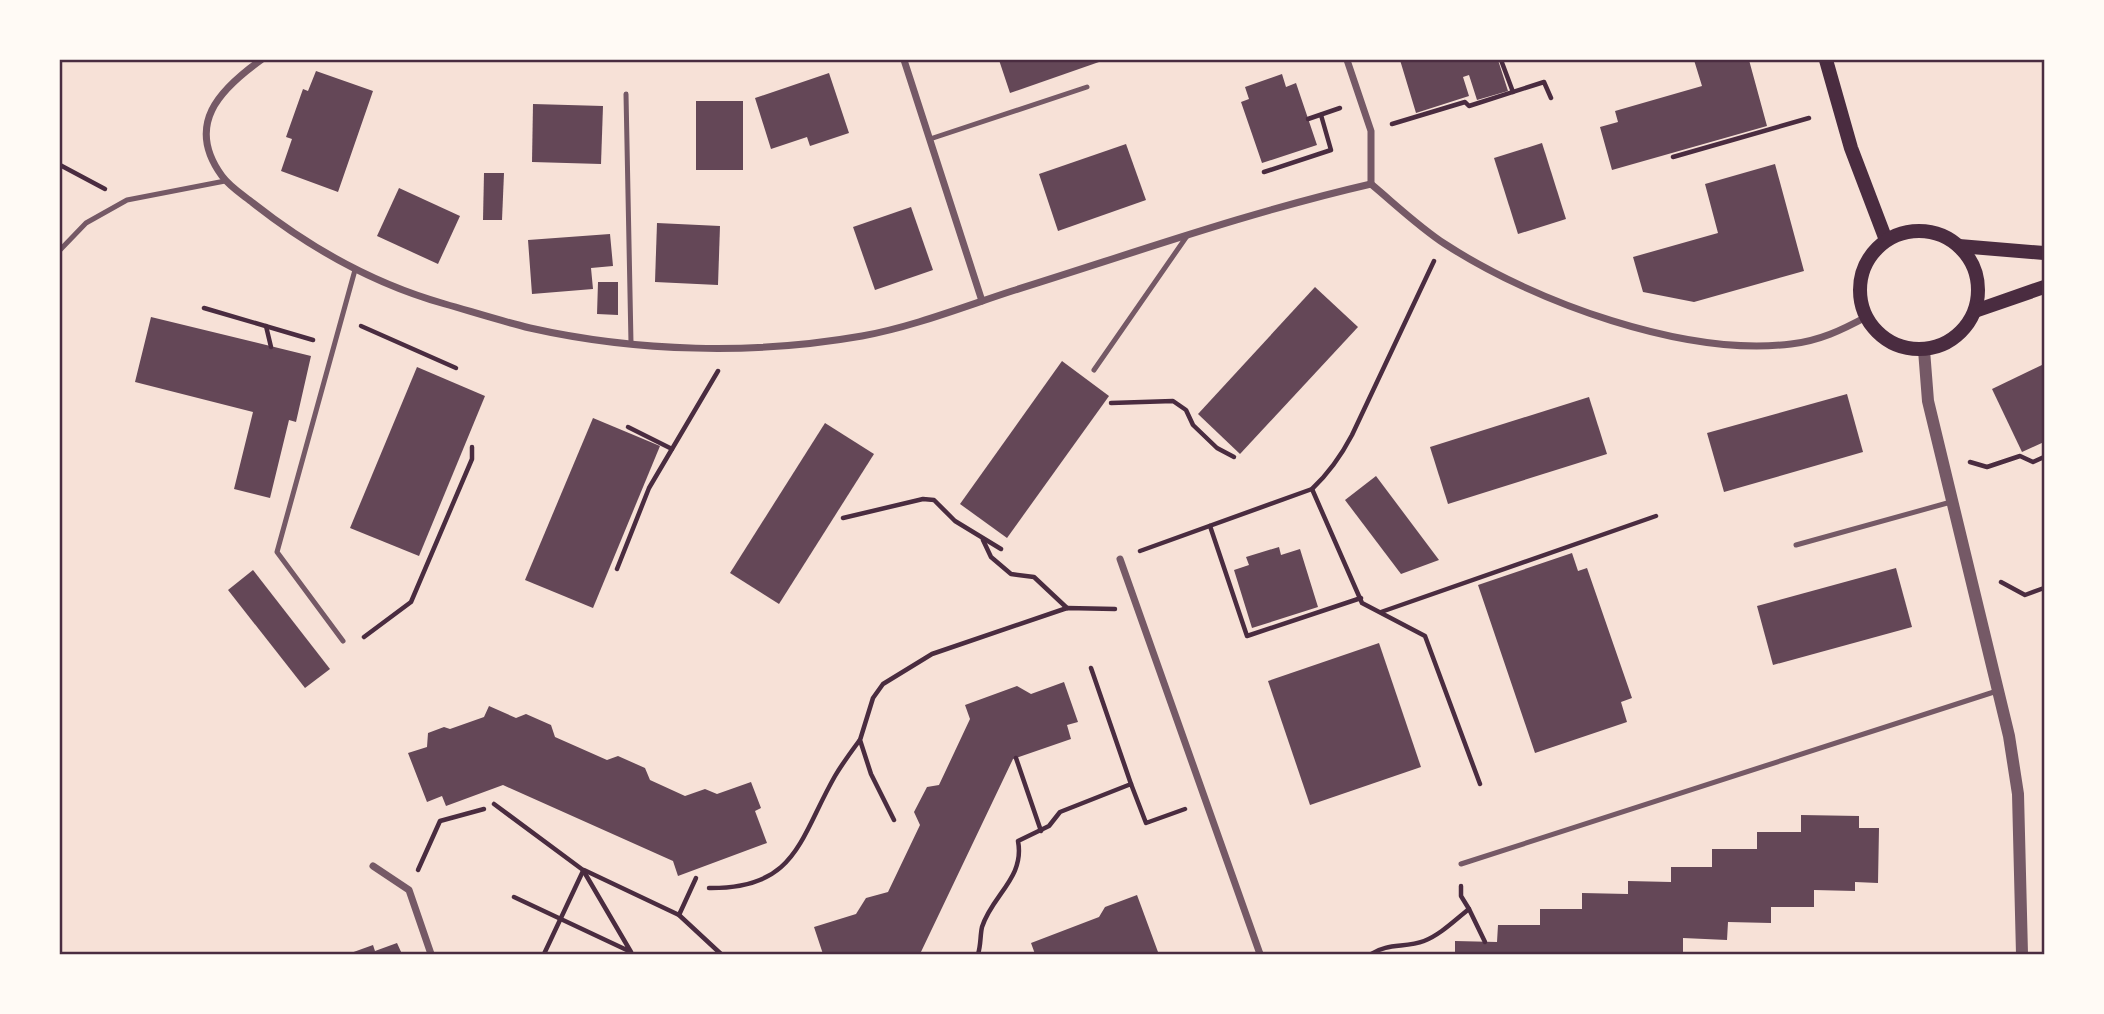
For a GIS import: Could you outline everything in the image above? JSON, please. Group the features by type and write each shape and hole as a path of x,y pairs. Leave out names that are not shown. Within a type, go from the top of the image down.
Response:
{"main road":[{"path":"1826,60 1851,148 1886,240"},
{"path":"1924,230 1943,235 1959,246 1970,260 1977,276 1978,294 1975,311 1963,330 1946,344 1924,350 1907,349 1890,342 1866,317 1860,300 1864,266 1873,252 1886,240 1904,232 1924,230"},
{"path":"1959,246 2045,253"},
{"path":"1975,311 2045,287"}],"street":[{"path":"261,60 226,86 207,120 206,140 212,160 225,180 282,226 355,270 399,291 531,328 631,343 731,349 864,336 1189,234 1371,184"},
{"path":"904,60 982,301"},
{"path":"1347,60 1371,131 1371,184"},
{"path":"1371,184 1442,243 1485,268 1527,288 1662,335 1709,344 1792,344 1843,330 1866,317"},
{"path":"1924,350 1928,401 2000,690 2018,794 2022,954"},
{"path":"1119,559 1260,954"},
{"path":"373,866 409,890 431,954"}],"lane":[{"path":"930,139 1087,87"},
{"path":"626,94 631,343"},
{"path":"60,250 86,223 127,200 225,180"},
{"path":"1094,370 1189,234"},
{"path":"343,641 277,552 355,270"},
{"path":"1796,545 1951,502"},
{"path":"1461,864 2000,690"}],"path":[{"path":"1501,60 1513,92"},
{"path":"1371,131 1544,82 1551,98"},
{"path":"1308,119 1361,101"},
{"path":"1264,172 1331,150 1321,115"},
{"path":"1673,157 1809,118"},
{"path":"60,165 127,200"},
{"path":"1119,559 1312,489 1344,452 1442,243"},
{"path":"204,308 334,346"},
{"path":"341,322 363,327 456,368"},
{"path":"266,326 271,346"},
{"path":"617,569 649,488 731,349"},
{"path":"1111,403 1173,401 1186,410 1193,425 1211,443 1234,457"},
{"path":"628,427 672,449"},
{"path":"343,641 367,637 411,602 472,459 472,447"},
{"path":"1970,462 1987,467 2020,456 2033,462 2045,457"},
{"path":"1312,489 1362,603 1425,636 1480,784"},
{"path":"843,518 922,499 934,499 955,521 1001,549"},
{"path":"1381,612 1656,516"},
{"path":"1210,526 1247,636 1361,598"},
{"path":"983,540 990,557 1011,574 1034,577 1067,608"},
{"path":"2001,582 2025,595 2045,587"},
{"path":"709,888 735,888 783,868 806,835 835,775 860,740 873,698 884,684 903,670 932,654 1067,608 1137,609"},
{"path":"1091,668 1146,823 1205,802"},
{"path":"860,740 871,774 894,820"},
{"path":"1016,758 1041,831"},
{"path":"978,954 982,926 1017,869 1020,855 1018,842 1041,831 1060,812 1131,785"},
{"path":"494,804 568,856 583,870 631,952 514,897"},
{"path":"409,890 440,821 484,809"},
{"path":"1461,864 1461,896 1485,942"},
{"path":"583,870 679,915 721,954"},
{"path":"544,954 583,870"},
{"path":"679,915 696,878"},
{"path":"1371,954 1394,945 1421,942 1469,909"}],"building":[{"path":"999,60 1098,60 1099,62 1010,93"},
{"path":"1400,60 1498,60 1508,91 1477,100 1469,75 1463,77 1469,96 1416,113"},
{"path":"1694,60 1749,60 1767,126 1612,170 1600,127 1618,122 1615,111 1702,86"},
{"path":"316,71 373,91 338,192 281,171 292,139 286,137 303,89 308,91"},
{"path":"829,73 849,133 810,146 807,137 771,149 755,98"},
{"path":"1282,74 1286,87 1296,83 1317,145 1262,163 1241,102 1249,99 1245,87"},
{"path":"696,101 743,101 743,170 696,170"},
{"path":"533,104 603,106 601,164 532,162"},
{"path":"1542,143 1566,219 1518,234 1494,158"},
{"path":"1126,144 1146,200 1058,231 1039,174"},
{"path":"1775,164 1804,271 1694,302 1643,292 1633,257 1718,233 1705,184"},
{"path":"484,173 504,173 502,220 483,220"},
{"path":"399,188 460,216 438,264 377,236"},
{"path":"911,207 933,270 875,290 853,227"},
{"path":"657,223 720,226 718,285 655,282"},
{"path":"610,234 613,266 591,268 593,289 532,294 528,240"},
{"path":"598,282 618,282 618,315 597,314"},
{"path":"1315,287 1358,327 1240,454 1198,414"},
{"path":"151,317 311,356 296,422 289,420 270,498 234,489 253,412 135,382"},
{"path":"1062,361 1109,396 1007,538 960,504"},
{"path":"2044,364 2044,442 2022,452 1992,389"},
{"path":"417,367 485,396 419,556 350,528"},
{"path":"1847,394 1863,452 1724,492 1707,433"},
{"path":"1589,397 1607,454 1448,504 1430,447"},
{"path":"593,418 660,446 593,608 525,580"},
{"path":"825,423 874,454 779,604 730,573"},
{"path":"1376,476 1439,560 1401,574 1345,500"},
{"path":"1279,547 1281,555 1300,549 1318,607 1252,628 1234,570 1249,565 1246,557"},
{"path":"1572,553 1578,571 1587,568 1632,698 1621,702 1627,722 1535,753 1478,585"},
{"path":"1896,568 1912,627 1773,665 1757,606"},
{"path":"253,570 330,669 305,688 228,590"},
{"path":"1379,643 1421,767 1310,805 1268,681"},
{"path":"1064,682 1078,722 1067,725 1071,739 1013,759 920,954 823,954 814,927 856,914 866,898 888,892 920,825 914,812 927,787 939,785 970,719 965,705 1017,686 1031,694"},
{"path":"489,706 516,718 526,714 551,725 555,737 607,760 618,756 645,768 650,780 685,796 705,789 717,794 751,782 761,808 755,811 767,843 678,876 673,861 503,785 446,806 442,796 427,802 408,753 427,747 428,733 444,727 450,729 484,717"},
{"path":"1801,815 1859,816 1859,828 1879,828 1878,883 1855,882 1855,891 1814,890 1814,907 1771,907 1771,923 1728,922 1727,940 1683,938 1683,953 1455,954 1455,941 1497,942 1498,925 1540,925 1540,909 1582,909 1582,893 1628,894 1628,881 1671,882 1671,867 1712,867 1712,849 1757,849 1757,832 1801,832"},
{"path":"1137,895 1158,952 1035,954 1031,943 1099,917 1105,907"},
{"path":"397,943 402,954 348,954 373,945 375,951"}]}
